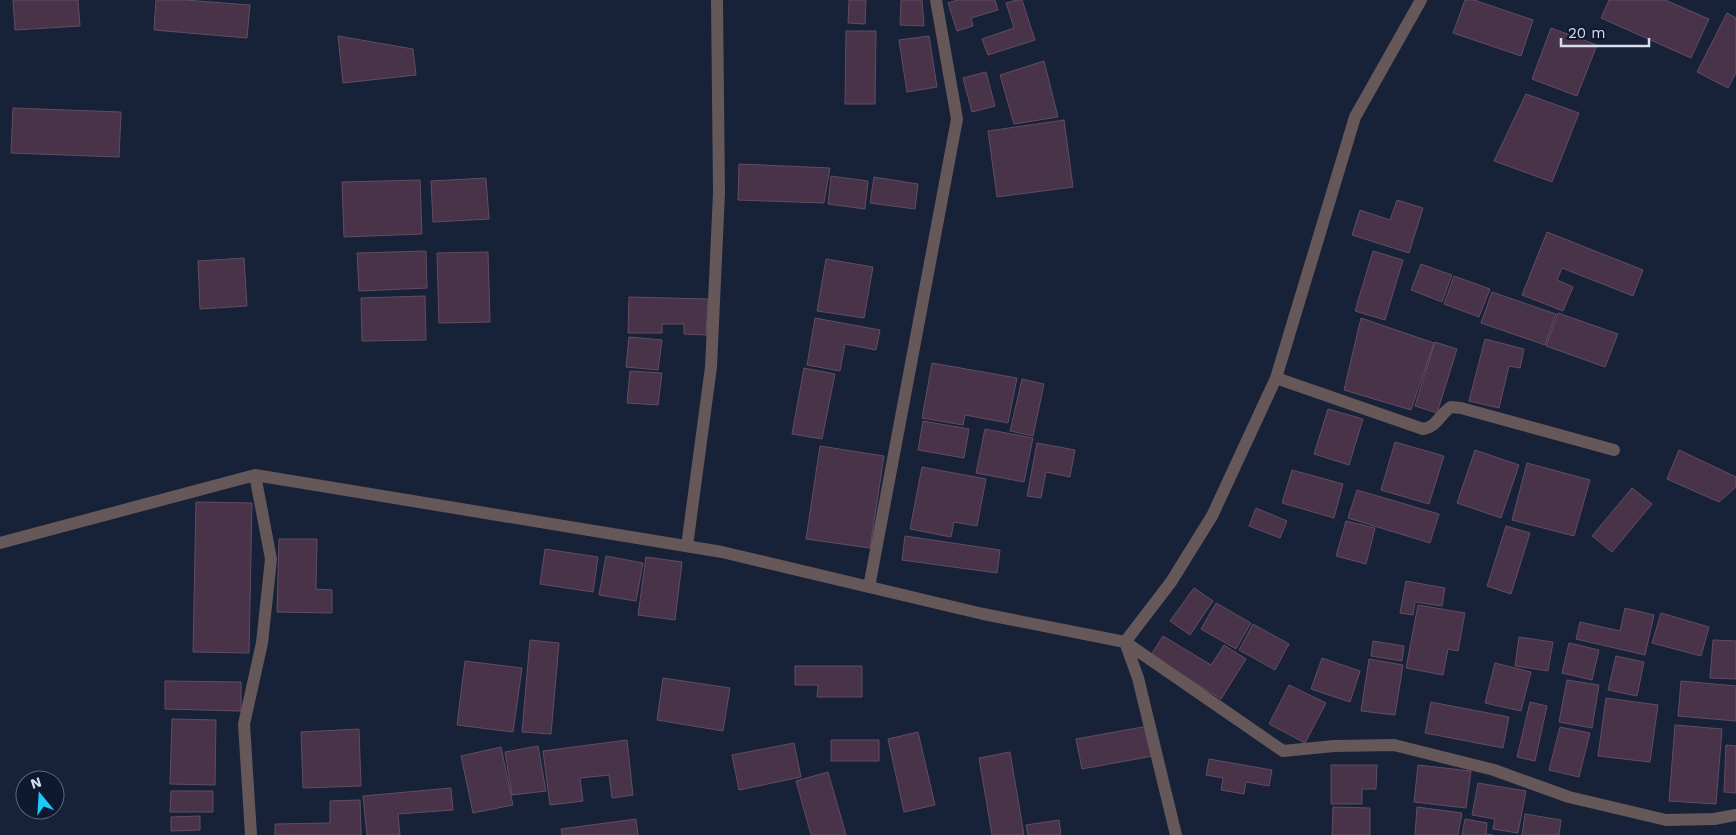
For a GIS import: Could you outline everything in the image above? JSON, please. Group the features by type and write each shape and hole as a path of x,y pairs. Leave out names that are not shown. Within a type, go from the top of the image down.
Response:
{"street":[{"path":"687,546 711,367 719,193 717,0"},
{"path":"869,587 957,119 936,0"},
{"path":"1125,642 1171,582 1212,516 1276,378 1355,117 1421,0"},
{"path":"1276,378 1423,429 1432,428 1444,412 1452,407 1614,450"},
{"path":"251,835 244,724 262,643 271,559 255,475"},
{"path":"0,543 255,475 722,552 983,614 1125,642 1283,751 1334,746 1394,745 1494,770 1569,797 1666,820 1714,819 1736,815"},
{"path":"1125,642 1138,678 1176,835"}],"building":[{"path":"13,0 78,0 80,26 15,30"},
{"path":"156,0 185,0 250,5 247,38 154,30"},
{"path":"849,0 866,0 865,24 848,23"},
{"path":"901,0 922,0 924,26 900,25"},
{"path":"957,0 995,0 998,10 971,18 973,26 957,31 948,3"},
{"path":"1022,0 1035,40 988,55 982,39 1014,28 1006,3"},
{"path":"1465,0 1474,0 1533,20 1521,56 1453,33"},
{"path":"1609,0 1665,0 1709,19 1691,58 1601,18"},
{"path":"1727,13 1736,18 1736,73 1728,88 1697,72"},
{"path":"1551,28 1597,45 1577,96 1532,79"},
{"path":"846,31 876,31 875,104 845,104"},
{"path":"338,36 413,49 416,75 343,83"},
{"path":"929,36 937,87 907,92 899,40"},
{"path":"1044,61 1058,117 1014,124 1000,75"},
{"path":"986,72 995,106 972,112 963,78"},
{"path":"1526,94 1579,113 1552,182 1494,161"},
{"path":"13,108 121,112 119,157 11,153"},
{"path":"1064,120 1073,187 997,197 988,131"},
{"path":"739,164 830,168 824,203 738,200"},
{"path":"831,176 868,181 865,209 828,204"},
{"path":"874,177 918,184 915,209 870,203"},
{"path":"486,178 489,219 433,222 431,181"},
{"path":"420,180 422,234 344,237 342,182"},
{"path":"1397,200 1423,208 1409,253 1352,235 1360,210 1390,220"},
{"path":"1547,232 1643,270 1633,296 1562,268 1557,280 1573,287 1563,311 1522,295"},
{"path":"426,251 427,288 359,291 357,253"},
{"path":"1373,251 1403,260 1385,320 1355,311"},
{"path":"488,252 490,322 439,323 437,253"},
{"path":"244,258 247,306 200,309 198,261"},
{"path":"826,259 873,267 864,318 817,311"},
{"path":"1421,264 1452,275 1442,302 1411,290"},
{"path":"1454,276 1490,289 1479,317 1444,304"},
{"path":"1492,292 1556,314 1545,345 1481,323"},
{"path":"425,296 426,340 362,341 361,298"},
{"path":"629,297 708,299 706,335 684,334 684,324 662,324 662,333 628,333"},
{"path":"1558,313 1618,334 1605,367 1546,346"},
{"path":"815,318 880,330 876,350 845,344 840,371 807,365"},
{"path":"1361,318 1434,343 1411,410 1344,390"},
{"path":"629,337 662,340 658,370 626,367"},
{"path":"1485,339 1524,349 1520,368 1509,366 1499,408 1469,401"},
{"path":"1435,342 1457,349 1437,413 1415,406"},
{"path":"932,363 1017,378 1008,423 965,415 963,425 922,418"},
{"path":"804,368 835,374 822,439 792,434"},
{"path":"630,371 662,373 658,405 627,403"},
{"path":"1022,379 1044,384 1033,436 1010,431"},
{"path":"1328,409 1363,419 1349,465 1314,454"},
{"path":"923,421 969,429 964,458 918,450"},
{"path":"985,429 1033,438 1024,482 976,473"},
{"path":"1395,442 1444,456 1429,504 1381,490"},
{"path":"1037,443 1075,450 1070,477 1046,472 1041,498 1027,496"},
{"path":"820,446 884,456 870,548 806,539"},
{"path":"1475,450 1519,465 1501,518 1457,503"},
{"path":"1679,450 1736,477 1736,487 1719,502 1667,479"},
{"path":"1527,463 1590,480 1574,536 1512,520"},
{"path":"922,467 986,479 977,526 954,522 951,537 910,529"},
{"path":"1292,470 1343,484 1334,518 1282,503"},
{"path":"1632,488 1652,504 1612,552 1592,536"},
{"path":"1357,490 1439,514 1430,543 1348,518"},
{"path":"196,502 252,503 249,653 193,652"},
{"path":"1256,508 1287,521 1280,538 1249,526"},
{"path":"1346,521 1375,528 1366,564 1336,556"},
{"path":"1506,526 1530,533 1511,594 1487,586"},
{"path":"905,536 1000,550 997,573 902,560"},
{"path":"279,539 317,539 316,589 332,590 332,613 277,612"},
{"path":"545,549 598,557 593,592 540,584"},
{"path":"606,556 643,563 636,601 599,595"},
{"path":"646,557 682,562 675,620 638,615"},
{"path":"1406,581 1445,588 1442,606 1415,602 1413,615 1400,613"},
{"path":"1194,588 1213,601 1190,635 1170,621"},
{"path":"1216,603 1251,623 1236,649 1201,629"},
{"path":"1418,605 1465,613 1458,651 1448,649 1443,675 1406,668"},
{"path":"1625,608 1654,615 1645,655 1576,639 1580,622 1620,631"},
{"path":"1661,613 1709,627 1701,656 1652,643"},
{"path":"1253,624 1289,644 1275,670 1239,650"},
{"path":"1163,636 1211,665 1224,645 1246,659 1221,699 1151,655"},
{"path":"1519,637 1553,642 1548,671 1515,666"},
{"path":"530,640 559,643 551,734 522,732"},
{"path":"1713,640 1736,641 1736,679 1710,678"},
{"path":"1373,641 1404,646 1402,661 1371,656"},
{"path":"1569,643 1599,650 1592,680 1562,673"},
{"path":"1616,656 1644,662 1637,696 1608,690"},
{"path":"1322,658 1360,671 1350,702 1311,689"},
{"path":"1369,659 1403,665 1395,715 1361,711"},
{"path":"465,661 522,668 513,732 457,725"},
{"path":"1495,663 1531,672 1521,711 1485,703"},
{"path":"795,666 862,666 862,697 817,697 818,685 795,685"},
{"path":"663,678 730,688 723,731 657,720"},
{"path":"1567,680 1599,685 1592,728 1559,722"},
{"path":"165,681 241,682 241,711 165,709"},
{"path":"1681,681 1736,686 1736,721 1678,716"},
{"path":"1289,685 1326,703 1305,743 1269,724"},
{"path":"1606,698 1658,705 1650,762 1598,756"},
{"path":"1431,702 1509,717 1503,748 1425,733"},
{"path":"1530,702 1547,706 1535,761 1517,757"},
{"path":"172,719 216,720 215,785 170,784"},
{"path":"1675,725 1722,729 1716,804 1669,801"},
{"path":"1148,726 1153,756 1082,769 1076,739"},
{"path":"1560,727 1590,733 1579,777 1549,770"},
{"path":"359,729 361,786 303,788 301,732"},
{"path":"918,732 935,805 904,812 888,739"},
{"path":"627,740 633,795 612,798 609,775 580,778 583,801 550,805 543,751"},
{"path":"831,740 879,740 879,761 831,761"},
{"path":"794,743 801,777 739,790 732,755"},
{"path":"1726,745 1736,746 1736,793 1724,792"},
{"path":"538,746 546,791 512,795 505,752"},
{"path":"501,747 513,805 473,813 461,756"},
{"path":"1010,752 1024,835 992,835 979,758"},
{"path":"1209,759 1272,770 1269,786 1246,782 1244,794 1221,790 1223,778 1206,775"},
{"path":"1331,765 1377,765 1376,789 1362,789 1362,804 1331,804"},
{"path":"1418,765 1471,771 1466,808 1414,802"},
{"path":"828,772 846,835 811,835 796,781"},
{"path":"1478,783 1526,791 1518,833 1493,829 1495,819 1472,815"},
{"path":"451,788 453,810 398,814 400,835 367,835 363,796"},
{"path":"171,791 213,791 213,812 170,812"},
{"path":"360,800 361,835 275,835 275,824 330,823 330,801"},
{"path":"1333,807 1370,808 1370,835 1332,835"},
{"path":"1417,807 1462,813 1458,835 1415,835"},
{"path":"1525,814 1561,820 1559,835 1522,835"},
{"path":"200,816 200,830 171,831 171,817"},
{"path":"636,819 638,835 562,835 561,829"},
{"path":"1465,819 1487,823 1486,834 1493,835 1462,835"},
{"path":"1059,820 1061,835 1028,835 1026,825"}]}
